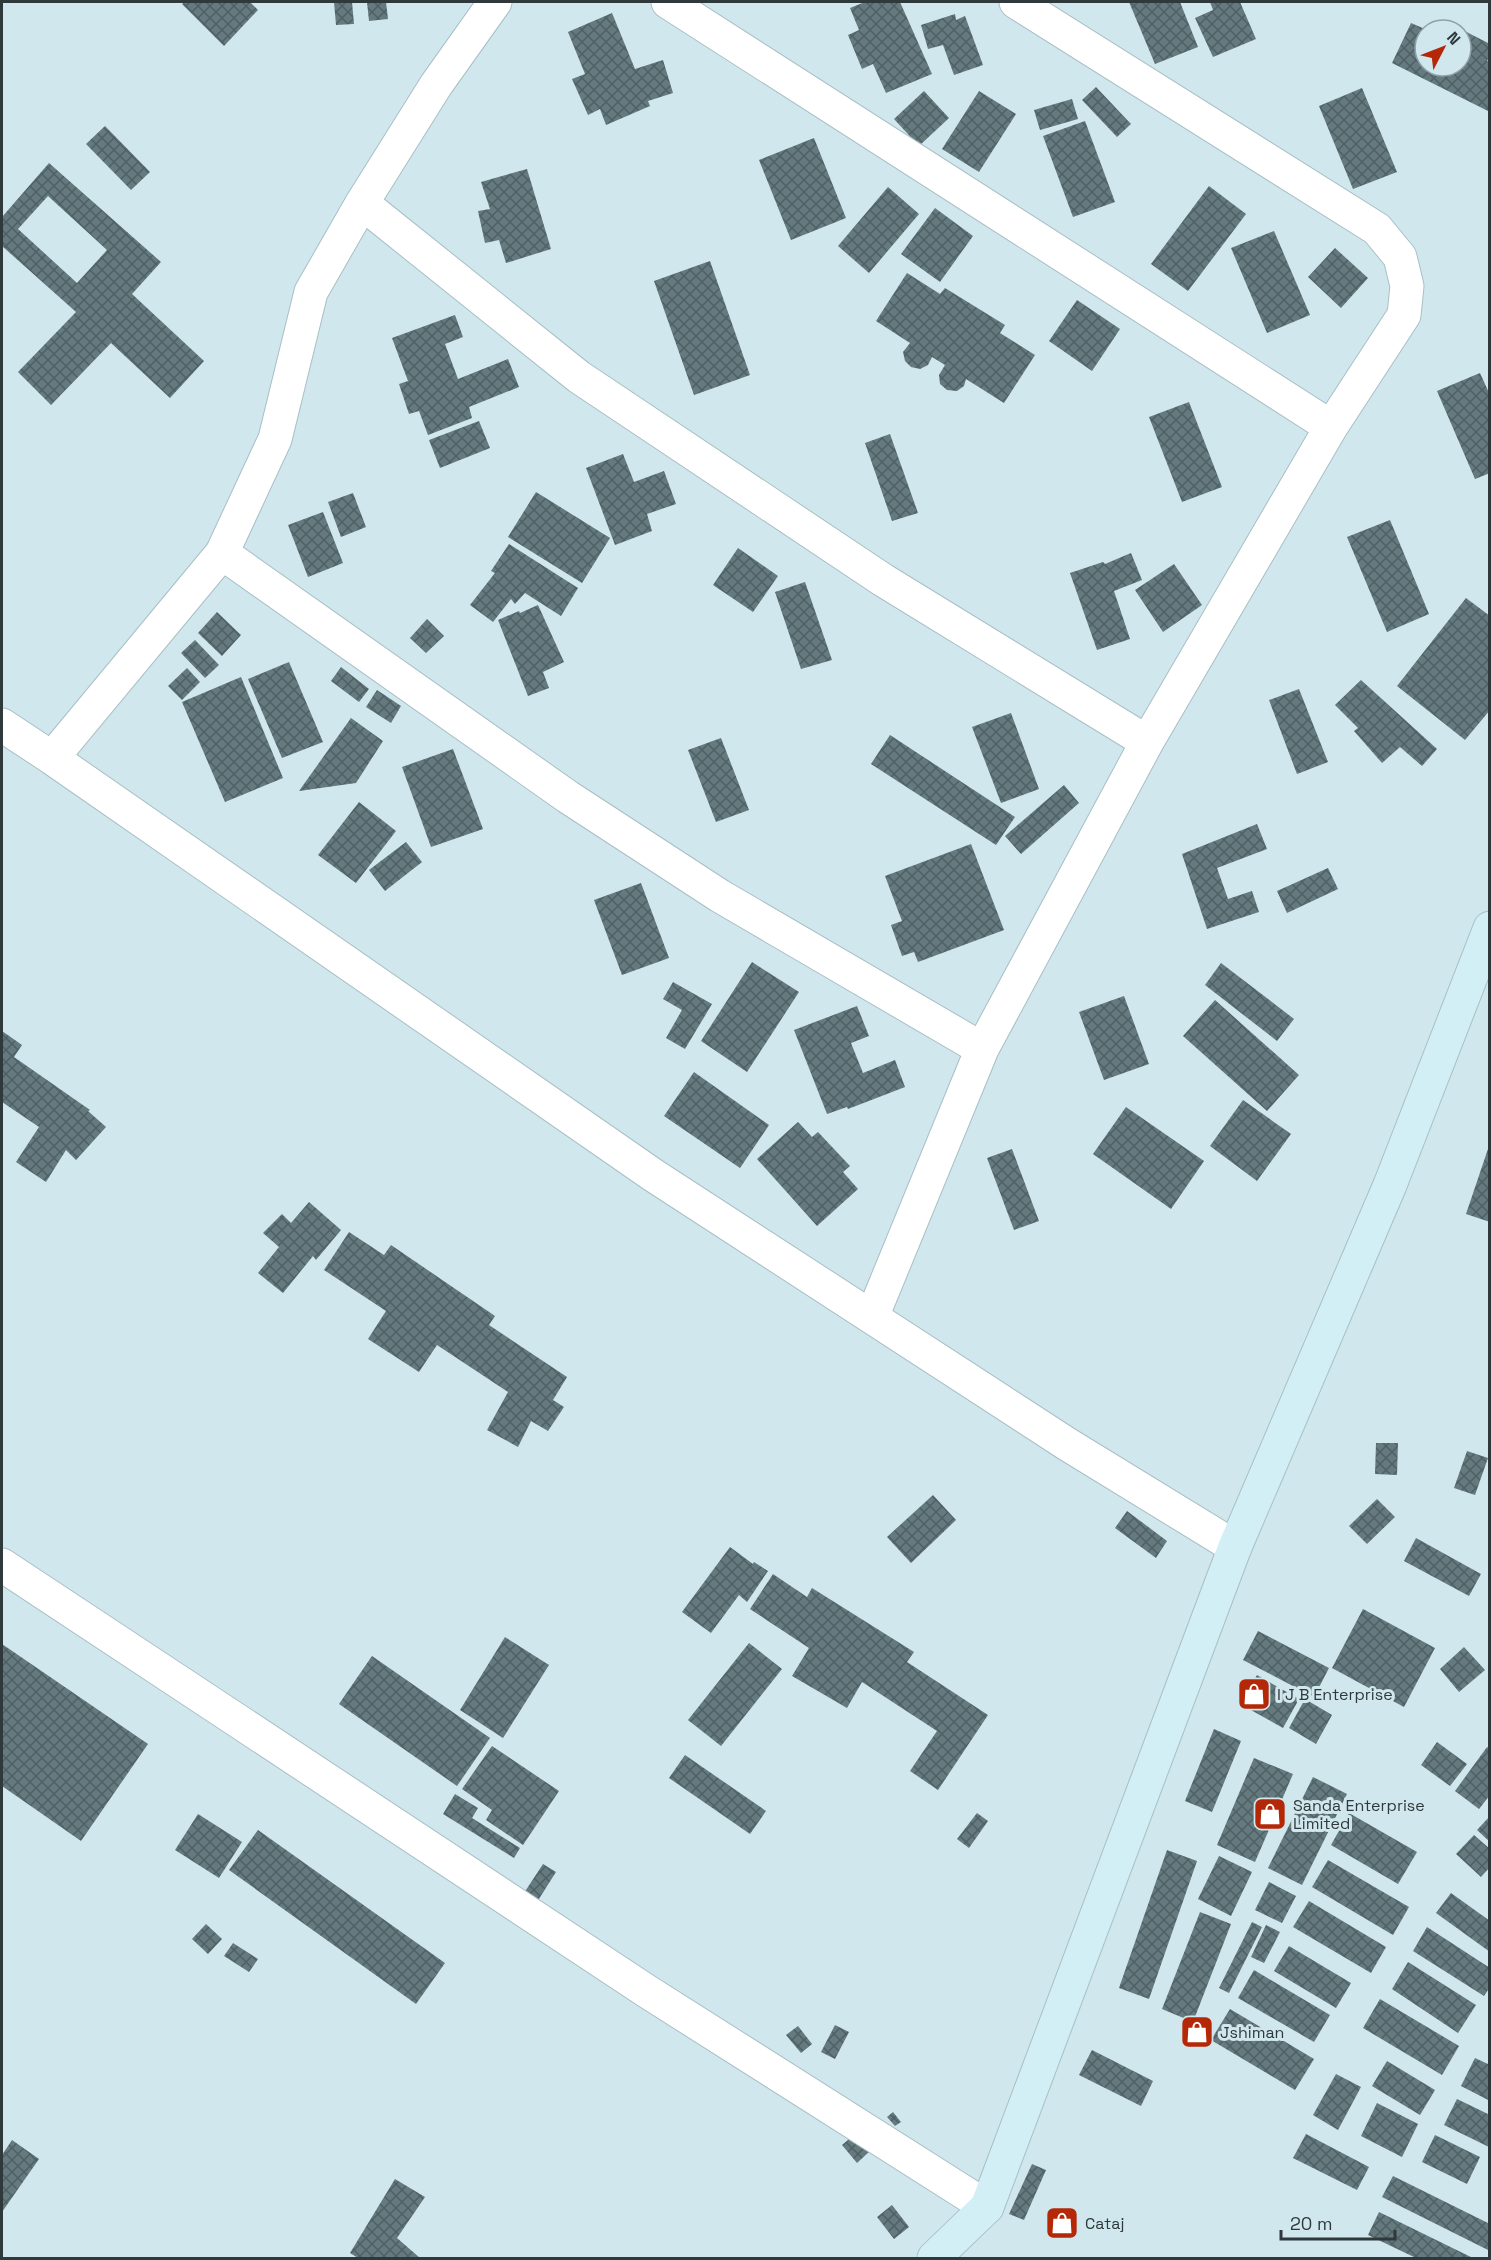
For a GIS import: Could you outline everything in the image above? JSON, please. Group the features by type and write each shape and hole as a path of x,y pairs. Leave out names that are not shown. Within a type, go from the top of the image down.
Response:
{"main road":[{"path":"934,2259 987,2207 1235,1547 1390,1185 1490,928"}],"street":[{"path":"52,758 222,553 275,438 311,292 362,203 436,85 495,2"},
{"path":"668,2 1331,427"},
{"path":"872,1317 982,1049 1148,742 1331,427 1404,315 1407,286 1400,257 1377,229 1016,2"},
{"path":"362,203 579,377 883,580 1148,742"},
{"path":"222,553 568,797 720,896 982,1049"},
{"path":"2,725 653,1175 1067,1444 1235,1547"},
{"path":"2,1565 638,1986 987,2207"}],"building":[{"path":"185,2 250,2 258,10 224,46 182,4"},
{"path":"334,2 352,2 354,24 336,25"},
{"path":"367,2 386,2 388,19 369,21"},
{"path":"865,2 900,2 932,74 886,93 873,64 862,69 848,35 859,30 850,8"},
{"path":"1129,2 1180,2 1198,47 1155,64"},
{"path":"1210,2 1240,2 1256,39 1213,57 1195,18 1213,10"},
{"path":"612,13 635,69 663,60 673,93 648,101 650,106 606,125 600,109 588,115 572,79 585,74 568,32"},
{"path":"955,14 956,20 965,16 983,65 954,75 943,45 928,49 921,25"},
{"path":"1411,23 1413,24 1413,74 1392,63"},
{"path":"1473,35 1490,44 1490,55 1487,61 1490,62 1490,112 1422,78 1473,78"},
{"path":"1096,87 1131,124 1117,137 1082,100"},
{"path":"1362,88 1397,172 1353,189 1319,106"},
{"path":"924,91 949,118 919,146 894,119"},
{"path":"979,91 1016,114 979,172 942,149"},
{"path":"1072,99 1078,119 1040,130 1034,110"},
{"path":"1085,121 1115,202 1073,217 1043,136"},
{"path":"105,126 150,172 131,190 86,144"},
{"path":"814,138 846,218 791,240 759,160"},
{"path":"49,163 161,262 132,294 204,361 170,398 111,343 51,405 18,372 76,312 2,246 2,217","holes":["48,196 107,250 77,283 18,229"]},
{"path":"527,169 551,249 506,263 499,240 485,243 478,211 490,209 481,182"},
{"path":"1209,186 1246,214 1188,291 1151,264"},
{"path":"888,187 919,214 869,273 838,246"},
{"path":"935,208 973,236 940,282 901,254"},
{"path":"1274,231 1310,315 1267,333 1231,248"},
{"path":"1335,248 1368,278 1341,308 1308,277"},
{"path":"710,261 750,375 694,395 654,281"},
{"path":"907,273 940,294 945,288 1005,325 1000,333 1035,355 1004,403 966,379 964,386 957,391 947,390 940,384 939,375 945,365 932,357 928,365 920,369 911,367 905,361 903,352 910,343 876,321"},
{"path":"1077,300 1120,329 1092,371 1049,341"},
{"path":"455,315 463,337 445,344 458,379 508,359 519,387 469,407 472,418 428,435 419,411 409,414 399,384 408,381 392,338"},
{"path":"1480,373 1490,395 1490,473 1475,479 1437,391"},
{"path":"1189,402 1222,487 1182,502 1149,417"},
{"path":"479,421 490,448 440,468 429,440"},
{"path":"890,434 918,513 892,521 865,443"},
{"path":"623,454 634,482 664,471 676,504 647,514 652,531 615,545 586,468"},
{"path":"536,492 610,538 582,583 508,537"},
{"path":"353,493 366,527 341,537 328,502"},
{"path":"323,512 343,563 308,577 288,525"},
{"path":"1390,520 1429,614 1387,632 1347,537"},
{"path":"509,544 578,588 561,616 525,593 515,604 511,599 493,622 470,605 495,573 491,571"},
{"path":"738,548 778,576 753,612 713,585"},
{"path":"1131,553 1142,580 1114,591 1130,639 1097,650 1070,573 1103,562 1105,564"},
{"path":"1174,564 1202,605 1163,632 1135,590"},
{"path":"805,582 832,660 801,669 775,592"},
{"path":"1466,598 1490,616 1490,710 1465,740 1397,686"},
{"path":"538,605 564,662 543,672 549,688 528,696 498,620"},
{"path":"217,612 241,635 222,656 198,633"},
{"path":"427,619 444,636 426,653 410,638"},
{"path":"195,640 219,665 205,678 181,653"},
{"path":"289,662 323,742 282,758 248,679"},
{"path":"341,667 369,689 359,702 331,681"},
{"path":"187,668 200,682 182,700 168,686"},
{"path":"241,677 283,778 225,802 182,702"},
{"path":"1361,680 1437,749 1422,766 1400,747 1382,763 1354,731 1358,728 1335,705"},
{"path":"1299,689 1328,762 1297,774 1269,700"},
{"path":"377,690 401,706 391,723 366,707"},
{"path":"1011,713 1039,789 1001,803 972,727"},
{"path":"351,718 383,741 356,783 299,791"},
{"path":"890,735 1015,817 996,845 871,764"},
{"path":"721,738 749,810 716,822 688,750"},
{"path":"453,749 483,829 431,847 402,767"},
{"path":"1064,785 1079,803 1021,854 1005,836"},
{"path":"359,802 396,831 356,883 318,855"},
{"path":"1257,824 1267,849 1217,868 1228,899 1252,891 1259,912 1207,929 1182,854"},
{"path":"406,842 422,862 385,891 369,870"},
{"path":"971,844 1004,930 918,962 914,952 902,956 891,925 902,921 885,876"},
{"path":"1328,868 1338,889 1287,913 1277,891"},
{"path":"641,883 669,958 622,975 594,900"},
{"path":"752,962 799,992 747,1072 701,1041"},
{"path":"1221,963 1294,1019 1277,1041 1205,985"},
{"path":"673,982 712,1004 685,1049 666,1038 682,1010 663,999"},
{"path":"1124,996 1149,1064 1104,1080 1079,1012"},
{"path":"1215,1000 1299,1075 1267,1111 1183,1036"},
{"path":"857,1006 869,1036 851,1043 863,1073 895,1060 905,1087 848,1109 847,1107 827,1114 794,1030"},
{"path":"2,1031 22,1045 14,1057 90,1110 88,1111 106,1127 76,1160 66,1150 46,1182 16,1162 39,1127 2,1102"},
{"path":"694,1072 769,1125 740,1168 664,1116"},
{"path":"1243,1100 1291,1134 1257,1181 1210,1146"},
{"path":"1126,1107 1204,1161 1171,1209 1093,1154"},
{"path":"798,1122 812,1137 818,1132 850,1166 843,1172 858,1189 817,1226 757,1159"},
{"path":"1490,1143 1490,1222 1466,1214"},
{"path":"1012,1149 1039,1221 1014,1230 987,1158"},
{"path":"309,1202 341,1230 316,1260 313,1256 283,1293 258,1273 279,1247 263,1233 282,1214 291,1223"},
{"path":"349,1232 384,1255 391,1245 495,1316 489,1325 567,1377 553,1400 564,1407 548,1431 531,1421 518,1447 487,1430 508,1392 437,1345 419,1372 368,1339 386,1311 324,1270"},
{"path":"1376,1443 1398,1443 1397,1475 1375,1474"},
{"path":"1467,1451 1488,1458 1475,1495 1454,1488"},
{"path":"933,1495 956,1520 911,1563 887,1537"},
{"path":"1377,1499 1395,1517 1367,1544 1349,1526"},
{"path":"1127,1511 1167,1541 1156,1558 1115,1528"},
{"path":"1416,1538 1481,1574 1469,1596 1404,1561"},
{"path":"730,1547 753,1564 754,1562 768,1571 747,1602 739,1595 711,1633 682,1612"},
{"path":"773,1574 807,1597 812,1588 914,1652 907,1662 988,1715 938,1790 910,1771 937,1731 862,1682 847,1708 792,1676 809,1648 750,1609"},
{"path":"1363,1609 1435,1648 1404,1707 1332,1668"},
{"path":"1258,1631 1329,1668 1314,1697 1243,1660"},
{"path":"505,1637 549,1665 503,1738 460,1710"},
{"path":"749,1643 782,1669 721,1746 688,1720"},
{"path":"2,1644 148,1744 81,1841 2,1786"},
{"path":"1464,1647 1485,1670 1459,1692 1440,1669"},
{"path":"372,1656 490,1738 457,1786 339,1704"},
{"path":"1257,1675 1299,1699 1283,1728 1240,1704"},
{"path":"1305,1699 1332,1715 1316,1744 1289,1728"},
{"path":"1214,1729 1241,1741 1212,1812 1185,1801"},
{"path":"1437,1742 1467,1764 1450,1786 1421,1765"},
{"path":"492,1746 559,1791 523,1845 486,1820 492,1810 462,1789"},
{"path":"1487,1747 1490,1749 1490,1795 1479,1809 1455,1791"},
{"path":"685,1755 766,1811 750,1834 669,1778"},
{"path":"1254,1758 1293,1774 1255,1862 1217,1845"},
{"path":"1313,1777 1347,1794 1302,1885 1268,1868"},
{"path":"455,1794 478,1808 472,1818 520,1848 514,1858 443,1814"},
{"path":"977,1813 988,1821 969,1848 957,1839"},
{"path":"1349,1813 1417,1852 1398,1884 1331,1845"},
{"path":"198,1814 242,1842 219,1878 175,1850"},
{"path":"1490,1816 1490,1842 1477,1830"},
{"path":"258,1830 445,1963 416,2004 229,1870"},
{"path":"1474,1835 1490,1849 1490,1867 1481,1877 1456,1854"},
{"path":"1167,1850 1197,1861 1149,1999 1119,1988"},
{"path":"1219,1856 1252,1872 1231,1916 1198,1899"},
{"path":"1328,1860 1409,1907 1393,1935 1312,1887"},
{"path":"543,1864 556,1872 537,1902 524,1893"},
{"path":"1269,1882 1296,1896 1282,1923 1255,1910"},
{"path":"1451,1893 1490,1921 1490,1952 1436,1913"},
{"path":"1309,1901 1386,1947 1371,1973 1293,1927"},
{"path":"1200,1912 1231,1924 1193,2022 1162,2009"},
{"path":"1252,1922 1262,1927 1229,1993 1219,1988"},
{"path":"206,1924 222,1939 208,1954 192,1939"},
{"path":"1266,1925 1280,1932 1264,1963 1251,1957"},
{"path":"1427,1927 1490,1968 1490,1987 1484,1996 1413,1951"},
{"path":"233,1943 258,1959 249,1972 224,1956"},
{"path":"1289,1946 1351,1983 1336,2008 1274,1971"},
{"path":"1408,1962 1476,2005 1458,2033 1392,1989"},
{"path":"1254,1970 1330,2015 1314,2042 1238,1998"},
{"path":"1380,1999 1459,2046 1442,2075 1363,2028"},
{"path":"1230,2009 1314,2059 1295,2090 1211,2040"},
{"path":"835,2025 849,2032 835,2059 821,2052"},
{"path":"798,2026 812,2044 801,2053 786,2035"},
{"path":"1092,2050 1153,2081 1141,2106 1079,2075"},
{"path":"1475,2058 1490,2065 1490,2101 1461,2086"},
{"path":"1387,2061 1435,2090 1420,2115 1372,2086"},
{"path":"1336,2074 1361,2087 1338,2130 1313,2115"},
{"path":"1457,2099 1490,2115 1489,2147 1444,2125"},
{"path":"1377,2103 1418,2124 1402,2157 1361,2136"},
{"path":"893,2112 901,2122 895,2126 887,2117"},
{"path":"855,2134 870,2151 857,2163 842,2145"},
{"path":"1306,2134 1369,2167 1357,2190 1293,2158"},
{"path":"1435,2135 1480,2157 1467,2184 1422,2162"},
{"path":"12,2140 39,2159 2,2212 2,2155"},
{"path":"1032,2164 1046,2170 1024,2220 1009,2214"},
{"path":"1393,2176 1490,2224 1488,2250 1382,2197"},
{"path":"395,2179 425,2197 397,2238 420,2258 358,2258 350,2253"},
{"path":"892,2205 909,2227 894,2239 877,2217"},
{"path":"1379,2212 1473,2258 1416,2258 1368,2235"}],"place":[{"name":"I J B Enterprise","path":"1254,1694"},
{"name":"Sanda Enterprise Limited","path":"1270,1814"},
{"name":"Jshiman","path":"1197,2032"},
{"name":"Cataj","path":"1062,2223"}]}
